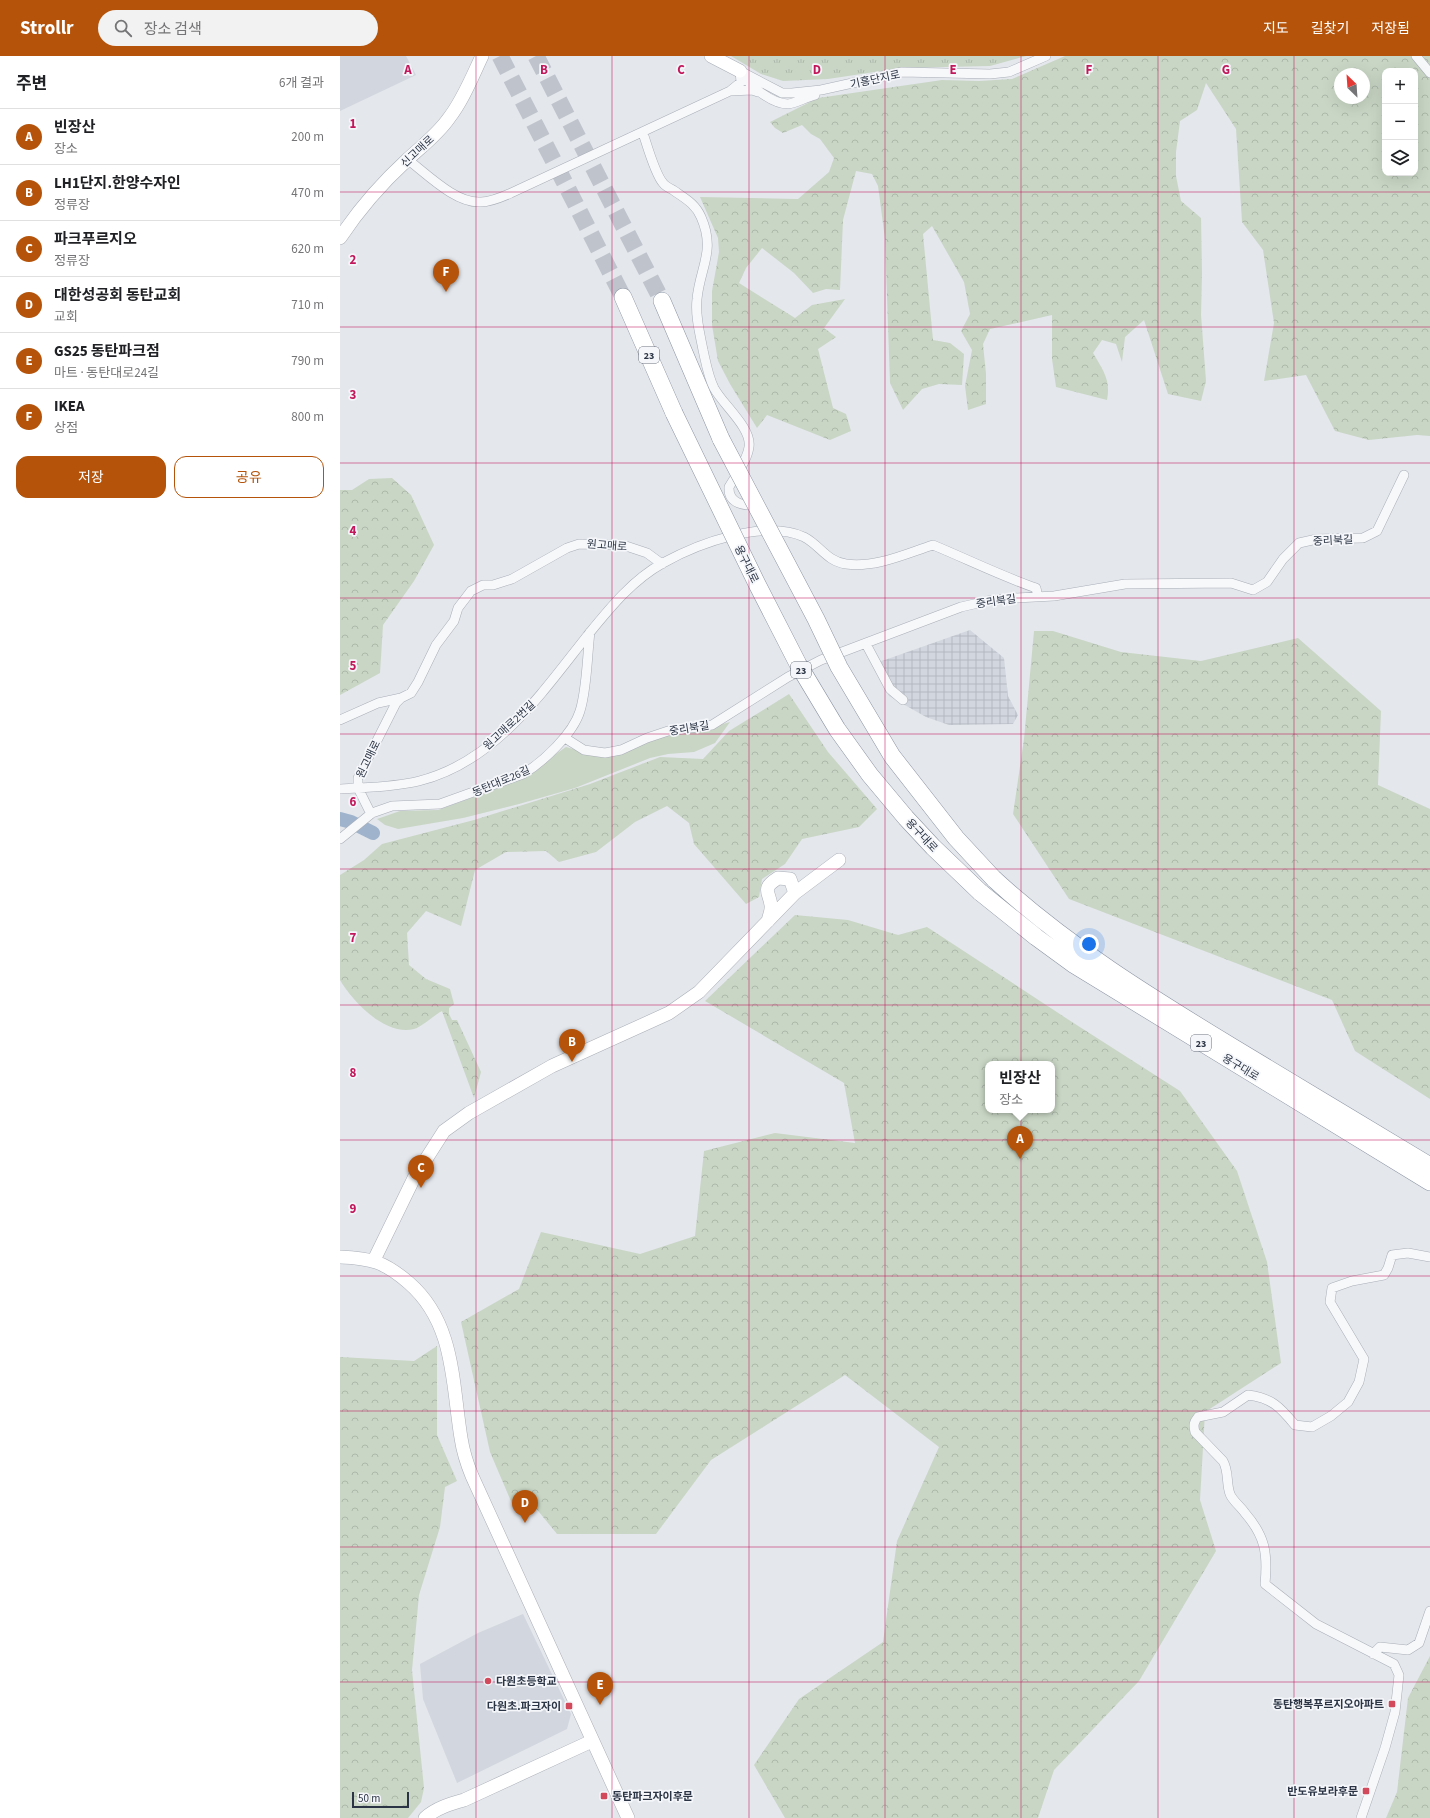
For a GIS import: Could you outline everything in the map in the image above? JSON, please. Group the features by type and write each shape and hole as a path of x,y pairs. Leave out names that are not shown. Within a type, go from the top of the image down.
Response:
{"highway":[{"name":"용구대로","path":"624,297 674,413 791,651 836,729 870,775 933,848 980,892 1036,937 1073,964 1430,1182"},
{"name":"용구대로","path":"662,301 721,439 816,619 839,667 892,756 956,838 994,879 1022,904 1058,933 1141,992 1430,1166"}],"street":[{"name":"신고매로","path":"340,238 375,192 407,159 441,129 450,118 468,86 482,56"},
{"path":"710,56 782,93 821,90"},
{"name":"기흥단지로","path":"821,90 902,72 990,74 1009,72 1046,56"},
{"path":"1416,56 1430,73"},
{"path":"407,159 452,194 466,200 481,202 511,193 643,133 730,91 740,82 740,71"},
{"path":"740,71 748,83 760,93"},
{"path":"730,91 752,90 787,104 816,94 821,90"},
{"path":"643,133 663,184 690,201 700,216 704,227 708,245 708,256 696,308 703,349 712,383 722,400 742,425 748,436 749,444 747,454 729,487 729,492 731,498 742,505 763,505 770,518 765,530"},
{"name":"중리북길","path":"564,738 584,750 605,753 621,750 668,731 712,725 788,677 821,660 961,607 1014,598 1038,597 1125,584 1231,583 1253,590 1267,582 1283,559 1299,543 1317,539 1363,538 1377,531 1404,475"},
{"path":"662,564 702,545 722,539 765,530 791,532 806,538 832,560 849,564 882,562 933,545 965,558 996,574 1036,588 1038,597"},
{"name":"원고매로","path":"340,789 358,788 358,778 396,703 401,698 411,693 415,688 436,645 454,621 458,608 471,591 483,585 503,583 512,580 567,548 579,544 624,545 647,553 662,564"},
{"name":"원고매로2번길","path":"358,788 390,786 420,781 466,762 494,742 528,709 620,596 642,577 662,564"},
{"name":"동탄대로26길","path":"342,838 369,816 392,806 440,804 523,774 534,768 564,738 580,712 590,632"},
{"path":"866,644 890,688 903,700"},
{"path":"340,720 378,703 401,698"},
{"path":"358,788 369,816"},
{"path":"374,1260 414,1178 444,1131 469,1113 552,1066 669,1013 699,992 795,892 839,860"},
{"path":"768,921 771,905 767,893 770,882 778,878 790,879 795,892"},
{"path":"1361,1818 1385,1748 1394,1712 1399,1675 1394,1664 1316,1624 1265,1584 1267,1567 1263,1543 1258,1527 1230,1494 1227,1466 1195,1432 1194,1421 1198,1417 1223,1412 1248,1395 1263,1397 1273,1402 1295,1425 1312,1427 1331,1416 1348,1402 1359,1382 1364,1359 1330,1302 1332,1288 1352,1281 1384,1275 1392,1255 1408,1253 1430,1257"},
{"path":"340,1257 374,1260 401,1276 415,1288 428,1303 441,1326 448,1347 461,1439 472,1476 628,1818"},
{"path":"1373,1654 1380,1647 1408,1650 1418,1643 1430,1611"},
{"path":"425,1818 444,1806 464,1800 592,1741"}],"shaded area":[{"path":"340,56 406,56 416,75 340,111"},
{"path":"970,630 1004,658 1008,696 1018,715 1013,724 949,725 926,717 889,696 879,662"},
{"name":"다원초등학교","path":"523,1614 571,1714 567,1729 457,1783 423,1699 420,1664 478,1633"}],"green space":[{"path":"731,56 1026,56 990,66 901,68 828,79 783,81 761,74"},
{"path":"1065,56 1430,56 1430,436 1417,435 1369,440 1335,431 1306,375 1264,381 1274,323 1263,250 1242,222 1236,129 1206,83 1197,110 1180,121 1176,152 1176,176 1181,201 1201,218 1201,315 1206,381 1201,401 1168,394 1144,320 1125,337 1122,362 1116,344 1102,340 1093,353 1103,370 1107,381 1107,400 1056,387 1052,359 1052,315 990,329 983,344 986,374 986,404 968,410 965,386 972,350 961,331 970,314 964,282 932,226 923,234 933,340 950,343 964,354 962,385 939,384 922,389 903,410 890,383 885,239 878,186 872,174 856,171 843,220 840,290 826,289 813,293 794,273 762,248 746,268 739,283 795,318 812,305 845,299 824,328 836,337 818,349 833,408 846,414 851,431 830,440 767,415 757,428 718,361 712,325 712,291 719,252 718,238 700,197 798,199 829,172 834,158 820,139 811,134 802,125 783,133 775,128 770,122 818,98 942,80 979,81 1012,79"},
{"path":"392,478 411,495 434,545 414,581 383,625 380,673 340,695 340,490 352,490 369,479"},
{"path":"1034,631 1053,631 1121,652 1201,661 1298,638 1381,711 1378,785 1430,809 1430,1099 1355,1051 1332,1000 1069,899 1013,814 1024,739"},
{"path":"789,694 828,752 877,809 859,827 802,839 785,864 762,879 759,897 746,904 694,844 689,823 667,806 635,822 596,852 559,862 546,851 506,852 475,870 461,926 426,911 407,933 409,965 426,979 450,989 454,1004 449,1008 449,1014 452,1020 457,1020 481,1072 474,1098 442,1011 421,1026 414,1029 403,1030 392,1027 381,1022 361,1007 340,980 340,875 364,860 382,844 474,820 590,784 660,757 703,759 729,731"},
{"path":"730,722 715,743 694,752 668,754 650,758 575,788 519,804 463,818 398,829 385,825 377,819 400,811 438,810 515,782 566,747 609,756 661,736 698,731"},
{"path":"795,915 848,920 898,935 927,927 1180,1091 1237,1171 1267,1262 1281,1363 1205,1412 1200,1500 1216,1551 1139,1681 1054,1770 1038,1818 785,1818 754,1765 799,1699 883,1642 897,1541 939,1447 845,1375 711,1460 656,1534 557,1534 530,1501 513,1506 490,1452 461,1322 519,1289 541,1232 640,1254 695,1236 704,1151 775,1133 855,1143 844,1083 705,1001"},
{"path":"437,1346 437,1435 457,1481 445,1487 440,1527 419,1595 412,1670 424,1788 421,1802 408,1818 340,1818 340,1357 414,1361"},
{"path":"1430,1656 1430,1818 1386,1818 1397,1792 1408,1698"}],"waterway":[{"path":"340,819 351,822 373,833"}],"tunnel":[{"path":"500,56 623,297"},
{"path":"536,56 662,301"}],"place":[{"name":"IKEA","path":"446,292"},
{"name":"LH1단지.한양수자인","path":"572,1062"},
{"name":"빈장산","path":"1020,1159"},
{"name":"파크푸르지오","path":"421,1188"},
{"name":"대한성공회 동탄교회","path":"525,1523"},
{"name":"다원초등학교","path":"488,1681"},
{"name":"동탄행복푸르지오아파트","path":"1392,1704"},
{"name":"GS25 동탄파크점","path":"600,1705"},
{"name":"다원초.파크자이","path":"569,1706"},
{"name":"반도유보라후문","path":"1366,1791"},
{"name":"동탄파크자이후문","path":"604,1796"}]}
